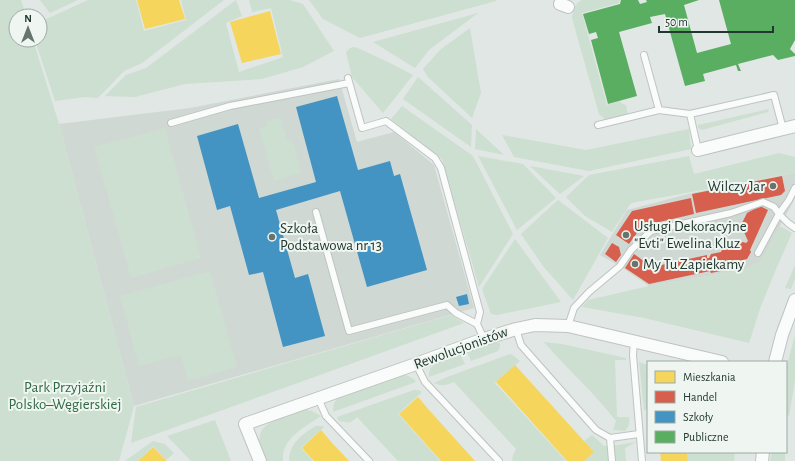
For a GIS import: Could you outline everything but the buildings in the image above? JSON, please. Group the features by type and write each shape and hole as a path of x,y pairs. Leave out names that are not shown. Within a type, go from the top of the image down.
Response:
{"street":[{"path":"698,150 795,126"},
{"path":"775,361 782,335 795,300"},
{"name":"Rewolucjonistów","path":"260,461 245,424 516,329 535,325 568,326 718,361"}],"lane":[{"path":"644,55 659,110"},
{"path":"171,123 230,106 348,80 362,128 386,121 436,158 441,168 480,312 477,324"},
{"path":"598,125 659,110 690,114 774,95 783,129"},
{"path":"690,114 698,150"},
{"path":"758,253 795,188"},
{"path":"568,326 574,308 589,292 620,266 631,250 650,231 731,213 763,202 774,207 788,223 795,228"},
{"path":"316,212 349,331 447,305 456,313 477,324 484,339"},
{"path":"516,329 520,345 596,430 610,438 639,434"},
{"path":"634,341 632,355 642,461"},
{"path":"416,364 425,382 499,461"},
{"path":"318,398 326,416 369,461"},
{"path":"610,438 612,461"}],"shaded area":[{"name":"Szkoła Podstawowa nr 13","path":"339,79 357,142 394,132 434,165 474,308 134,406 59,124 190,108"},
{"path":"795,173 795,198 761,262 743,270 649,286 620,266 600,255 627,210 692,193"}],"green space":[{"name":"Park Przyjaźni Polsko–Węgierskiej","path":"0,0 21,0 24,8 8,8 8,48 35,48 59,124 134,406 119,461 0,461"},
{"path":"40,0 78,0 50,13 48,8 46,8"},
{"path":"88,0 136,0 144,31 186,20 181,0 224,0 142,63 124,71 98,98 85,97 55,101 38,48 48,48 48,18"},
{"path":"236,0 242,16 226,23 239,72 283,57 271,8 252,12 249,0 290,0 303,4 334,51 303,67 262,79 185,84 135,97 105,96 126,75 146,68"},
{"path":"309,0 496,1 360,38 323,19"},
{"path":"582,0 620,0 619,3 582,13 607,105 620,101 626,105 628,115 605,119 599,114 572,18 576,5"},
{"path":"478,13 429,50 415,68 373,42"},
{"path":"470,28 481,93 472,118 428,77 423,69 440,50"},
{"path":"354,47 413,75 383,113 352,77 346,52 350,48"},
{"path":"418,77 472,125 471,147 403,99"},
{"path":"402,106 473,156 513,234 479,287 442,159 391,119"},
{"path":"769,109 768,112 702,130 698,128 698,125"},
{"path":"281,118 286,137 294,144 301,173 274,181 259,128 267,126 266,121"},
{"path":"165,128 201,258 131,278 94,147"},
{"path":"476,129 504,155 475,149"},
{"path":"689,129 691,149 589,171 514,157 502,135 586,150"},
{"path":"779,153 795,157 795,173 631,203 612,232 585,216 566,197 589,175 689,156 694,174"},
{"path":"478,156 523,164 556,198 517,230"},
{"path":"530,166 584,176 560,194"},
{"path":"558,200 608,238 573,300 543,266 521,234"},
{"path":"779,227 782,227 792,233 761,306 749,343 644,318 582,307 588,300 649,286 743,270 761,262"},
{"path":"515,239 561,302 497,315 491,314 482,289"},
{"path":"795,265 795,279 791,289 785,288"},
{"path":"210,271 237,367 188,381 181,355 139,366 120,296"},
{"path":"451,315 464,323 131,443 136,407"},
{"path":"795,335 795,380 789,416 787,415 787,365"},
{"path":"495,340 500,344 498,351 471,361 467,351"},
{"path":"544,342 562,344 626,358 626,360 615,360 617,417 629,417 629,425 625,431 613,430 616,421"},
{"path":"460,354 465,364 429,377 432,367 443,360"},
{"path":"510,354 520,361 495,383 566,461 512,461 516,449 454,382 444,385 434,383"},
{"path":"639,362 647,365 647,409 644,410"},
{"path":"402,375 410,377 416,382 333,412 334,403 340,396"},
{"path":"414,390 422,392 398,414 440,461 398,461 357,417 351,422 347,422 339,421 337,417"},
{"path":"306,410 312,411 321,416 295,434 286,446 283,453 283,461 267,461 260,443 260,435 263,429 276,419"},
{"path":"215,420 231,461 191,461 167,436"},
{"path":"316,426 324,427 301,448 313,461 289,461 291,449 297,440"},
{"path":"592,435 604,446 636,442 625,448 626,461 584,461 594,452 584,441"},
{"path":"153,441 165,444 174,453 166,460 153,446 138,461 125,461"},
{"path":"687,453 735,453 734,461 688,461"},
{"path":"772,453 785,453 785,461 770,461"}],"place":[{"name":"Wilczy Jar","path":"773,186"},
{"name":"Usługi Dekoracyjne \"Evti\" Ewelina Kluz","path":"626,235"},
{"name":"Szkoła Podstawowa nr 13","path":"272,237"},
{"name":"My Tu Zapiekamy","path":"635,264"}]}
